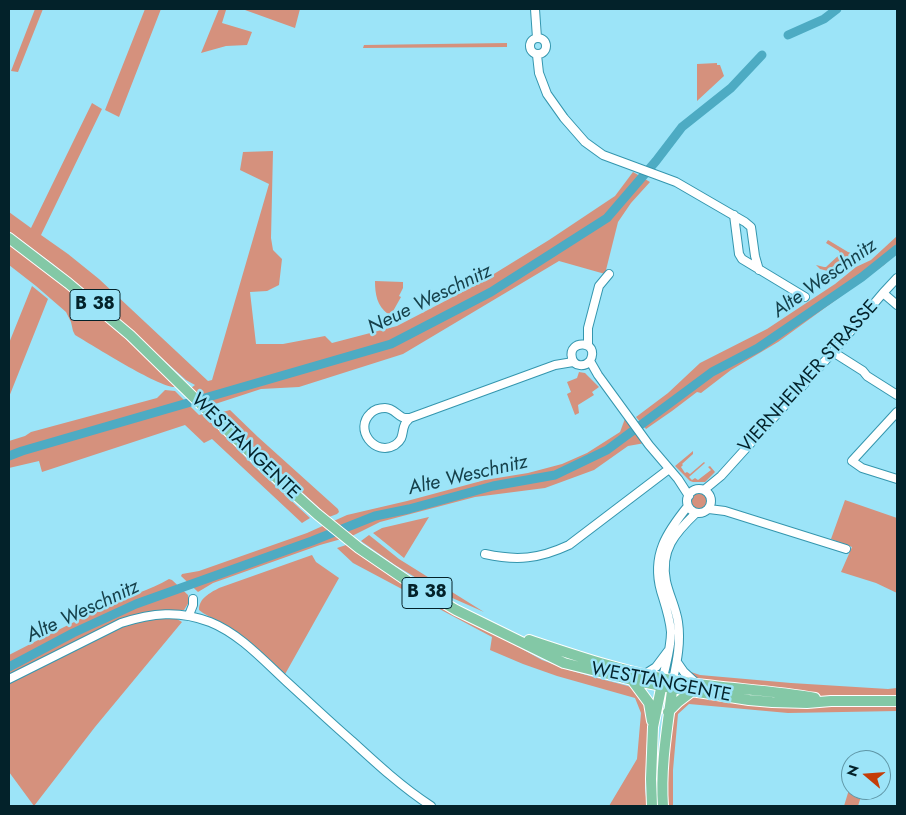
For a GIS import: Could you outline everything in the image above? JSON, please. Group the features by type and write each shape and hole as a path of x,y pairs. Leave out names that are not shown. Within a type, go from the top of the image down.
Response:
{"main road":[{"name":"WESTTANGENTE","path":"9,238 130,334 213,418 317,514 359,548 456,610 564,663 632,680 667,683 749,700 772,702 897,701"},
{"name":"WESTTANGENTE","path":"500,630 581,658 645,674 667,683"},
{"path":"632,680 649,703 654,727"},
{"path":"663,806 663,773 668,712 667,683"},
{"path":"652,806 654,727 667,683"},
{"path":"668,712 694,688"}],"street":[{"path":"535,9 537,38"},
{"path":"536,55 544,53 547,46 543,39 537,38 531,42 530,47 536,55 539,73 547,94 561,115 585,142 603,155 618,162 676,182 745,222 751,227 759,270"},
{"path":"734,215 742,259 805,297"},
{"path":"584,345 599,286 609,274"},
{"name":"VIERNHEIMER STRASSE","path":"709,499 721,476 897,278"},
{"path":"883,293 897,305"},
{"path":"584,345 592,351 592,358 588,363 581,366 572,359 571,352 575,347 584,345"},
{"path":"833,352 897,395"},
{"path":"410,418 404,425 401,438 393,446 385,448 377,446 370,442 364,430 365,422 369,415 376,410 389,408 402,417 410,418 572,359"},
{"path":"588,363 669,469 691,493"},
{"path":"897,412 852,461 862,468 897,479"},
{"path":"485,554 522,558 554,552 569,545 669,469"},
{"path":"667,683 671,633 670,622 658,579 658,561 669,531 688,506 688,499 691,493 697,490 725,511 846,549"},
{"path":"688,506 696,513 703,513 709,499"},
{"path":"667,683 677,662 679,643 678,622 666,581 666,556 675,534 696,513"},
{"path":"189,615 193,599"},
{"path":"9,680 121,623 158,614 189,615 225,629 249,647 400,784 431,806"},
{"path":"645,674 656,667 669,649"},
{"path":"677,662 694,688"}],"shaded area":[{"path":"35,9 43,9 18,72 11,71"},
{"path":"145,9 161,9 119,117 105,110"},
{"path":"219,9 226,10 222,23 252,32 247,45 226,46 201,53"},
{"path":"245,9 300,9 295,28"},
{"path":"507,43 507,47 363,48 364,45"},
{"path":"717,63 717,65 720,65 724,76 697,101 697,64"},
{"path":"92,103 102,109 41,235 99,279 208,381 212,380 269,184 240,170 243,152 273,151 271,238 273,250 282,259 279,285 267,291 250,292 256,344 283,344 325,336 332,343 397,326 476,285 549,240 615,196 633,172 650,182 631,203 618,222 605,274 559,261 403,354 299,387 261,389 212,405 191,388 195,385 186,380 95,298 9,231 9,212 31,228"},
{"path":"897,236 897,252 884,265 778,342 731,370 701,393 697,392 646,429 636,417 668,393 700,363 767,329 835,284 856,267 871,260"},
{"path":"828,240 854,254 854,256 843,259 828,271 820,269 816,265 826,267 840,254 839,251 826,243"},
{"path":"9,244 50,275 108,324 166,374 176,386 155,381 141,374 75,335 66,312 9,265"},
{"path":"375,281 403,282 403,288 399,296 401,297 392,313 388,314 384,311 379,303 376,295"},
{"path":"32,286 48,299 9,397 9,343"},
{"path":"579,372 585,373 599,387 592,392 594,395 578,405 579,413 575,415 567,394 571,392 567,382 577,378"},
{"path":"165,390 175,391 199,415 203,414 255,467 310,518 302,523 212,439 204,443 185,425 42,472 39,461 9,468 9,441 31,432 157,398"},
{"path":"230,410 338,509 339,512 329,517 219,413"},
{"path":"626,416 645,443 628,446 594,470 545,488 475,497 380,522 352,536 320,545 213,583 198,592 181,576 182,574 199,571 307,533 347,515 485,480 528,473 562,464 587,453 620,432"},
{"path":"693,451 693,454 681,467 685,473 690,474 704,462 689,477 692,480 695,478 698,480 711,470 708,467 710,466 715,472 705,482 690,481 675,466"},
{"path":"699,492 705,495 708,501 705,507 699,510 693,507 690,501 693,495"},
{"path":"845,500 897,518 897,593 876,583 841,572 852,547 831,539"},
{"path":"429,517 404,558 373,533 382,528"},
{"path":"369,535 399,559 484,612 441,593 395,565 361,541"},
{"path":"346,545 437,606 495,634 542,660 637,690 649,713 645,788 647,806 609,806 637,759 641,713 635,698 557,676 490,650 492,637 353,563 337,548"},
{"path":"312,555 316,562 339,578 284,676 235,631 199,610 203,599 219,588"},
{"path":"169,579 188,595 189,602 184,610 130,616 77,641 9,677 9,655 71,623"},
{"path":"146,619 177,619 182,622 95,727 34,806 9,772 9,683 119,627"},
{"path":"691,672 700,675 791,683 897,688 897,711 788,713 689,704 678,714 673,770 673,806 665,806 671,731 675,712 675,693 685,687"},
{"path":"846,800 860,800 858,806 844,806"}],"waterway":[{"name":"Neue Weschnitz","path":"788,35 824,19 837,9"},
{"name":"Neue Weschnitz","path":"9,456 391,344 491,292 607,218 656,161 682,127 731,88 762,55"},
{"name":"Alte Weschnitz","path":"9,667 73,633 136,604 312,541 375,516 409,509 493,486 555,475 607,450 712,372 758,348 862,277 897,249"}]}
